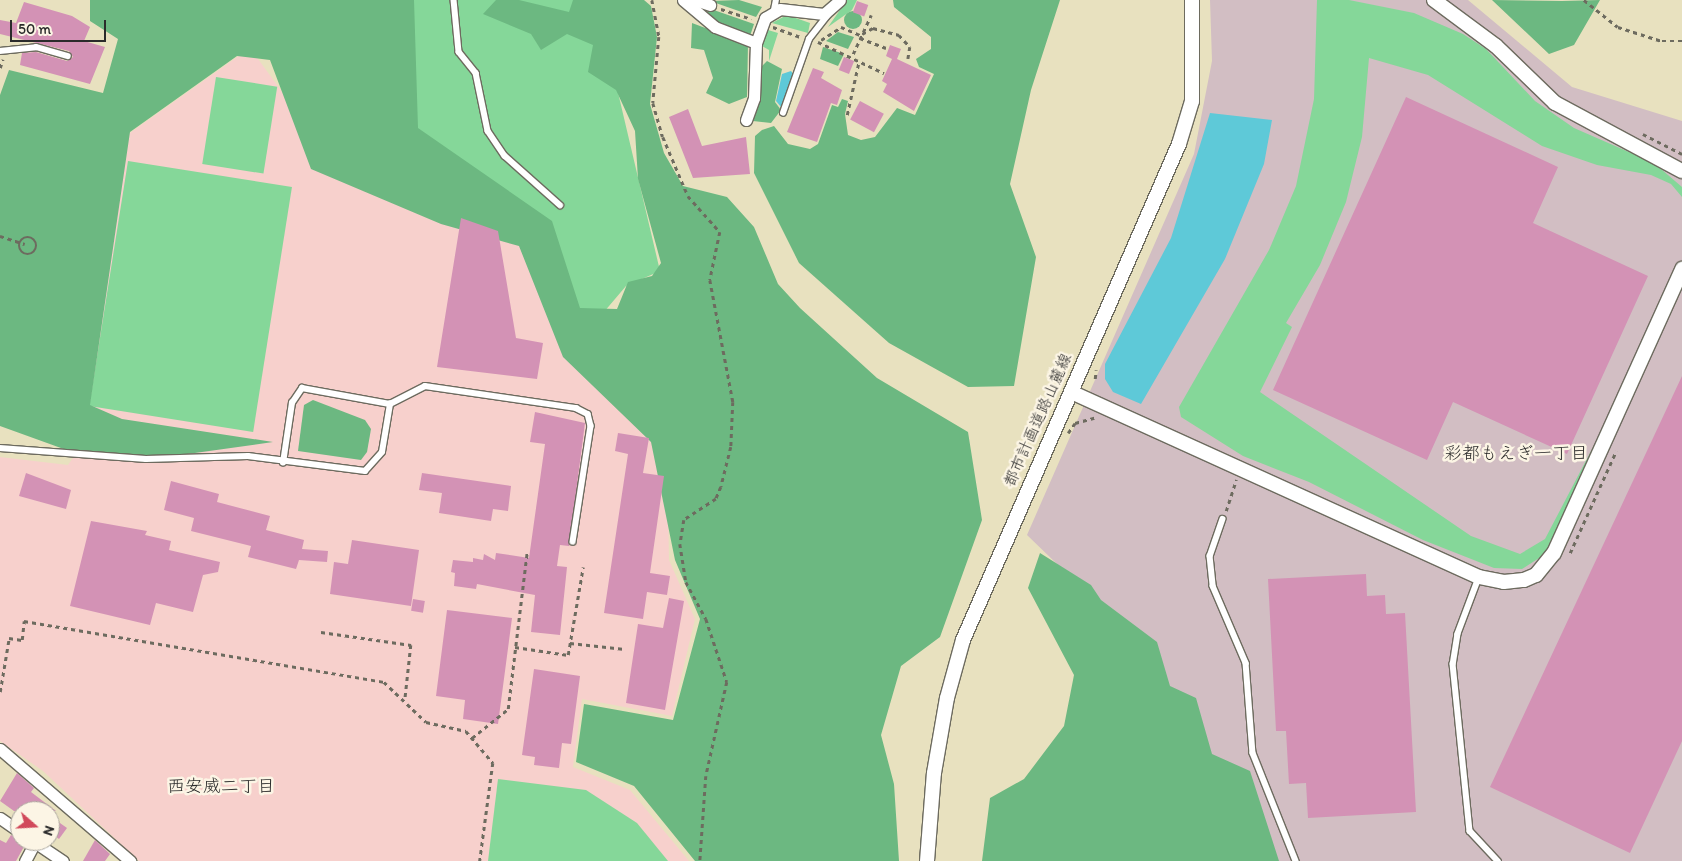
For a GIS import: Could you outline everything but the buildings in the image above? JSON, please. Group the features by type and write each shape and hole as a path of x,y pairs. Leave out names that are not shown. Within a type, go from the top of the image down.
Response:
{"street":[{"path":"682,0 715,27 756,43"},
{"path":"695,0 710,5"},
{"name":"都市計画道路山麓線","path":"927,861 934,773 947,698 963,640 1179,144 1193,91 1192,0"},
{"path":"1434,0 1496,46 1556,103 1680,162"},
{"path":"746,120 754,98 756,43 765,18 775,5 812,16 836,5"},
{"path":"1071,392 1479,577 1504,582 1524,580 1536,575 1554,553 1682,268"},
{"path":"0,748 130,861"},
{"path":"48,851 63,861"}],"lane":[{"path":"454,0 459,52 476,73 488,131 505,156 560,205"},
{"path":"783,113 809,39 836,5"},
{"path":"0,52 36,47 68,56"},
{"path":"283,463 292,403 302,388 390,404 425,386 588,414 591,426 573,542"},
{"path":"0,448 146,459 248,456 283,463 365,471 382,452 390,404"},
{"path":"1223,519 1210,556 1213,586 1246,663 1253,753 1296,861"},
{"path":"1479,577 1458,634 1453,664 1470,830 1498,861"}],"path":[{"path":"652,0 659,37 653,103 663,137 688,196 720,232 710,280 733,402 731,448 722,487 716,499 684,520 680,537 686,582 706,619 728,682 706,776 700,861"},
{"path":"1584,0 1618,27 1662,41 1682,41"},
{"path":"710,5 755,21"},
{"path":"852,55 871,15"},
{"path":"770,26 804,38"},
{"path":"884,73 859,61 852,55 820,43 837,27 886,48"},
{"path":"861,36 873,28 902,36 910,47 908,59"},
{"path":"0,68 3,59"},
{"path":"847,115 859,61"},
{"path":"1641,133 1680,162"},
{"path":"0,236 25,244"},
{"path":"33,237 37,241 33,255 21,253 21,243 33,237"},
{"path":"1065,439 1075,423 1098,419"},
{"path":"1568,556 1619,445"},
{"path":"1228,475 1245,483"},
{"path":"1223,519 1236,479"},
{"path":"472,738 508,709 527,552"},
{"path":"516,647 568,655 583,567"},
{"path":"0,692 8,638 22,640 24,621 384,682 426,722 466,731 493,763 480,861"},
{"path":"321,632 411,645 405,700"},
{"path":"570,643 625,649"}],"shaded area":[{"path":"1210,0 1468,0 1572,87 1682,121 1682,861 1254,861 1117,622 1027,535 1194,154 1212,61"},
{"path":"250,48 338,168 530,238 667,442 669,560 695,619 672,716 582,699 573,767 630,790 689,861 139,861 43,771 0,741 0,457 68,465 77,452 103,152"}],"green space":[{"path":"90,0 414,0 418,128 552,221 580,308 617,309 628,282 652,276 661,263 638,179 635,131 616,90 588,72 593,45 567,34 541,50 531,34 483,14 496,0 519,0 569,12 573,0 644,0 651,6 657,37 650,104 664,153 683,186 727,197 754,227 778,284 800,308 877,378 968,432 982,520 940,637 901,666 881,735 894,784 899,861 695,861 634,786 576,762 584,704 673,720 700,619 675,560 651,442 563,357 519,246 441,224 311,169 270,60 237,56 130,132 90,405 122,419 273,442 166,457 72,452 0,426 0,95 9,70 103,93 118,39 90,21"},
{"path":"400,0 620,0 612,67 660,271 626,286 598,319 564,325 542,233 387,149"},
{"path":"739,0 762,7 756,17 710,1"},
{"path":"847,0 857,0 852,10 828,27"},
{"path":"893,0 1060,0 1031,90 1010,184 1036,257 1014,386 968,387 889,343 799,263 754,173 755,136 762,130 774,126 788,144 810,149 818,144 832,105 838,107 842,99 848,101 845,114 848,135 861,140 875,137 897,108 915,115 934,74 919,67 916,59 931,49 931,37 894,7"},
{"path":"1317,0 1349,0 1414,13 1463,34 1486,49 1535,101 1574,128 1654,163 1682,187 1682,197 1671,184 1651,175 1597,165 1542,146 1428,75 1369,58 1362,137 1346,202 1320,265 1286,323 1292,327 1260,392 1471,536 1520,554 1545,539 1603,428 1550,551 1522,569 1494,568 1423,540 1309,482 1243,456 1181,417 1179,407 1269,250 1296,186 1314,99"},
{"path":"1492,0 1600,0 1574,45 1549,54"},
{"path":"708,8 754,24 750,36 716,22 707,15"},
{"path":"853,11 859,14 862,20 859,26 853,29 847,26 844,20 847,14"},
{"path":"787,15 810,23 808,33 772,23"},
{"path":"692,23 748,44 747,97 729,104 706,93 713,78 704,50 691,48"},
{"path":"768,30 778,33 769,61 769,50 762,46"},
{"path":"838,32 854,37 848,49 826,41"},
{"path":"823,47 844,54 838,66 820,59"},
{"path":"767,61 782,69 775,102 781,110 771,123 753,121 760,99 761,67"},
{"path":"216,77 277,87 263,174 202,164"},
{"path":"128,161 292,187 253,432 89,406"},
{"path":"313,400 365,420 371,429 367,452 361,460 298,451 304,405"},
{"path":"1040,553 1091,585 1101,600 1157,642 1170,686 1196,698 1212,754 1250,771 1279,861 982,861 990,798 1024,779 1064,726 1074,675 1028,588"},
{"path":"498,779 586,790 637,823 668,861 488,861"}],"water":[{"path":"791,71 794,75 781,107 776,101 782,74"},
{"path":"1210,113 1272,120 1264,164 1225,259 1141,404 1113,392 1105,379 1105,364 1171,238"}],"district":[{"name":"彩都もえぎ一丁目","path":"1516,453"},
{"name":"西安威二丁目","path":"221,786"}]}
